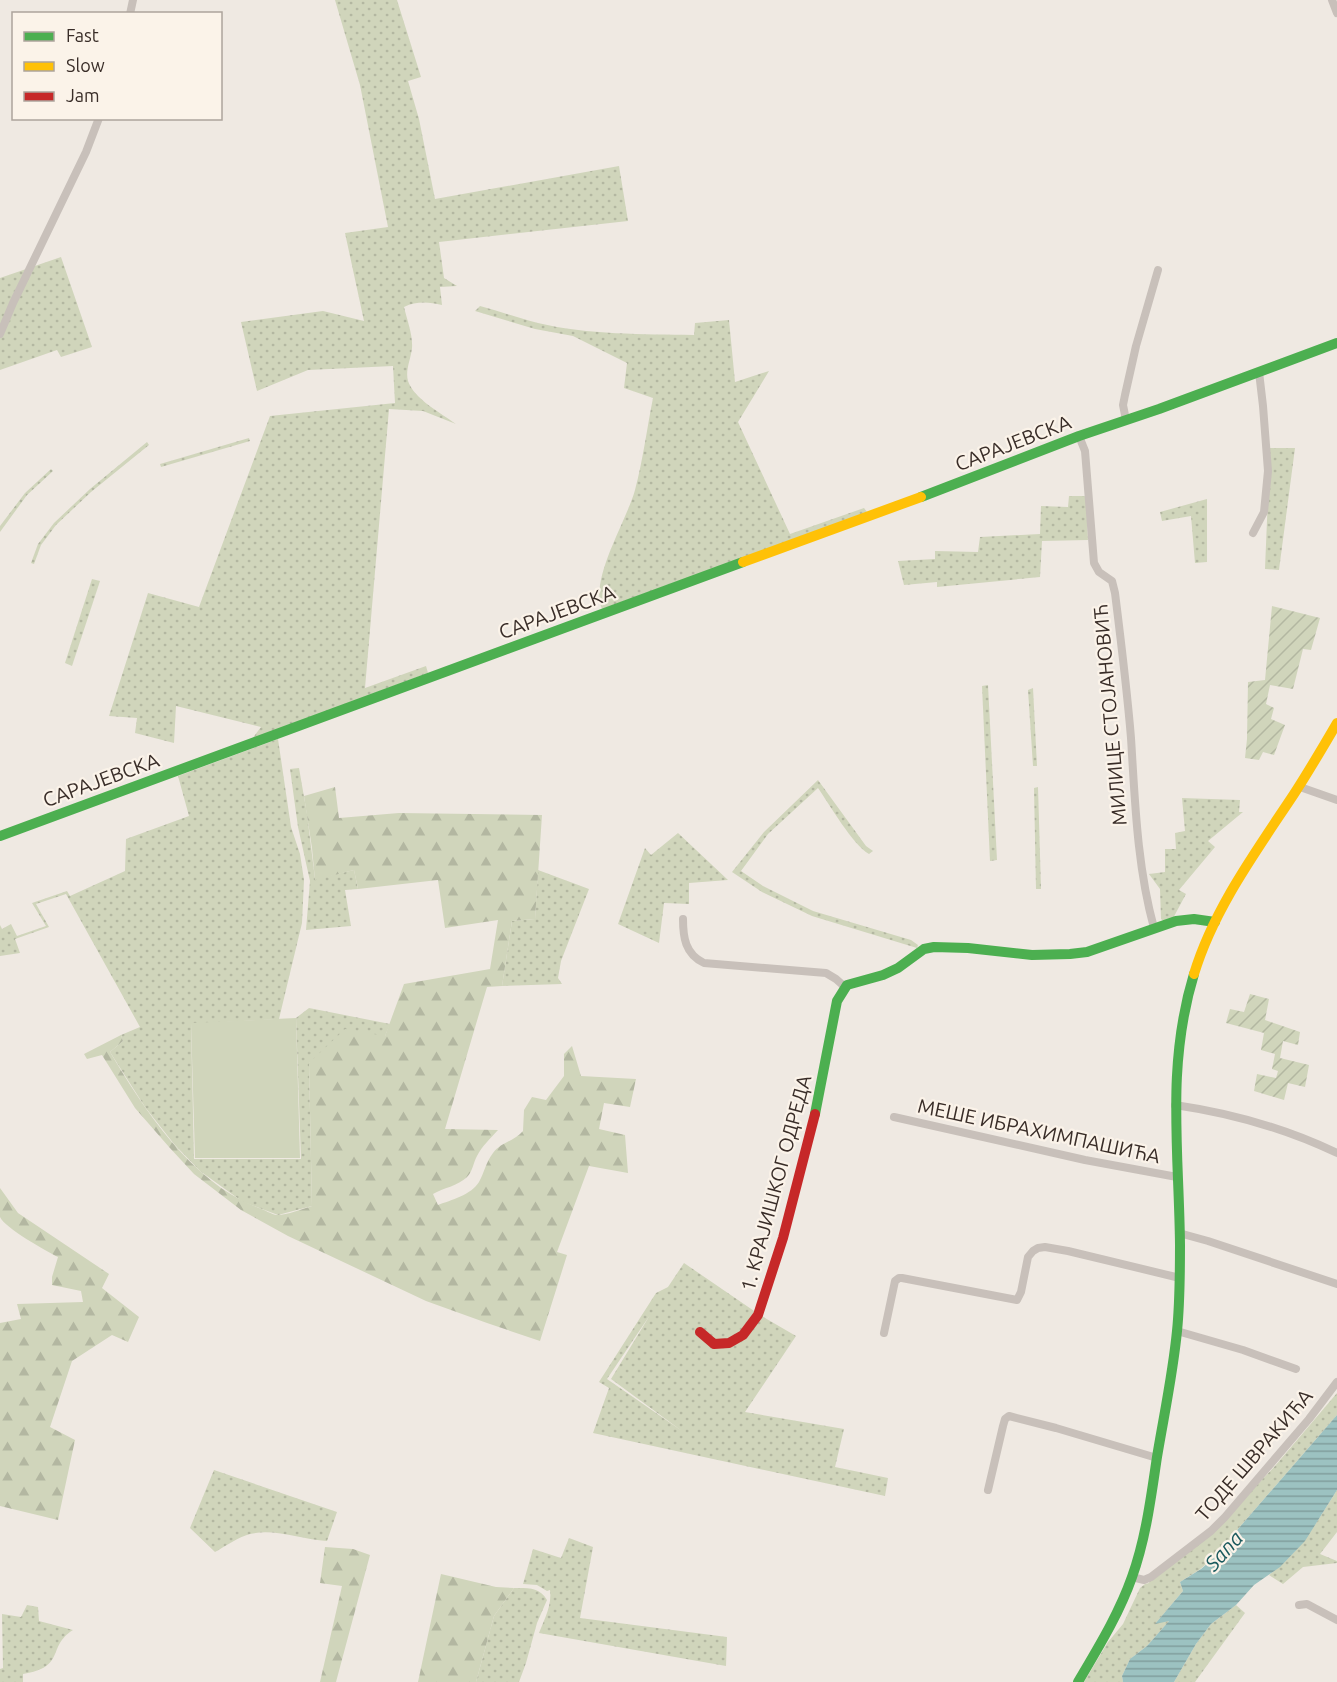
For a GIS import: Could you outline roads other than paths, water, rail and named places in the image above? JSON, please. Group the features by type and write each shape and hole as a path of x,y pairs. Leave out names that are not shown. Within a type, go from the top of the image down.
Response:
{"main road":[{"name":"САРАЈЕВСКА","path":"0,836 1079,436 1337,343"},
{"path":"1077,1682 1115,1616 1132,1577 1145,1528 1157,1458 1177,1331 1180,1278 1176,1105 1178,1055 1186,1001 1215,922 1243,871 1300,787 1336,725"},
{"path":"845,987 884,975 924,949 934,947 1032,955 1070,954 1088,952 1176,921 1194,919 1215,922"},
{"name":"1. КРАЈИШКОГ ОДРЕДА","path":"700,1332 714,1344 729,1343 743,1335 758,1315 783,1238 817,1105 837,1001 845,987"}],"street":[{"path":"1332,0 1337,13"},
{"path":"0,334 86,152 98,120"},
{"path":"1126,420 1123,405 1125,395 1136,346 1158,270"},
{"path":"1253,533 1264,513 1268,471 1259,372"},
{"name":"МИЛИЦЕ СТОЈАНОВИЋ","path":"1079,436 1085,451 1094,563 1099,572 1112,581 1115,593 1128,695 1139,840 1148,904 1154,928"},
{"path":"1300,787 1337,800"},
{"path":"683,919 686,946 697,960 704,963 826,973 836,978 845,987"},
{"path":"1176,1105 1254,1122 1294,1135 1337,1153"},
{"name":"МЕШЕ ИБРАХИМПАШИЋА","path":"894,1117 1085,1160 1177,1177"},
{"path":"1179,1233 1337,1284"},
{"path":"884,1333 897,1279 902,1278 1017,1299 1021,1292 1028,1257 1038,1248 1068,1251 1180,1278"},
{"path":"1177,1331 1243,1350 1296,1369"},
{"name":"ТОДЕ ШВРАКИЋА","path":"1132,1577 1144,1580 1151,1577 1226,1517 1284,1450 1337,1382"},
{"path":"988,1490 1003,1426 1008,1416 1157,1458"},
{"path":"1299,1605 1307,1604 1337,1620"}],"water":[{"name":"Sana","path":"1337,1415 1337,1490 1305,1541 1280,1567 1254,1585 1236,1605 1211,1624 1196,1644 1174,1682 1123,1682 1122,1676 1130,1659 1147,1646 1169,1621 1155,1624 1183,1591 1180,1582 1201,1569 1229,1545 1238,1529"}]}
